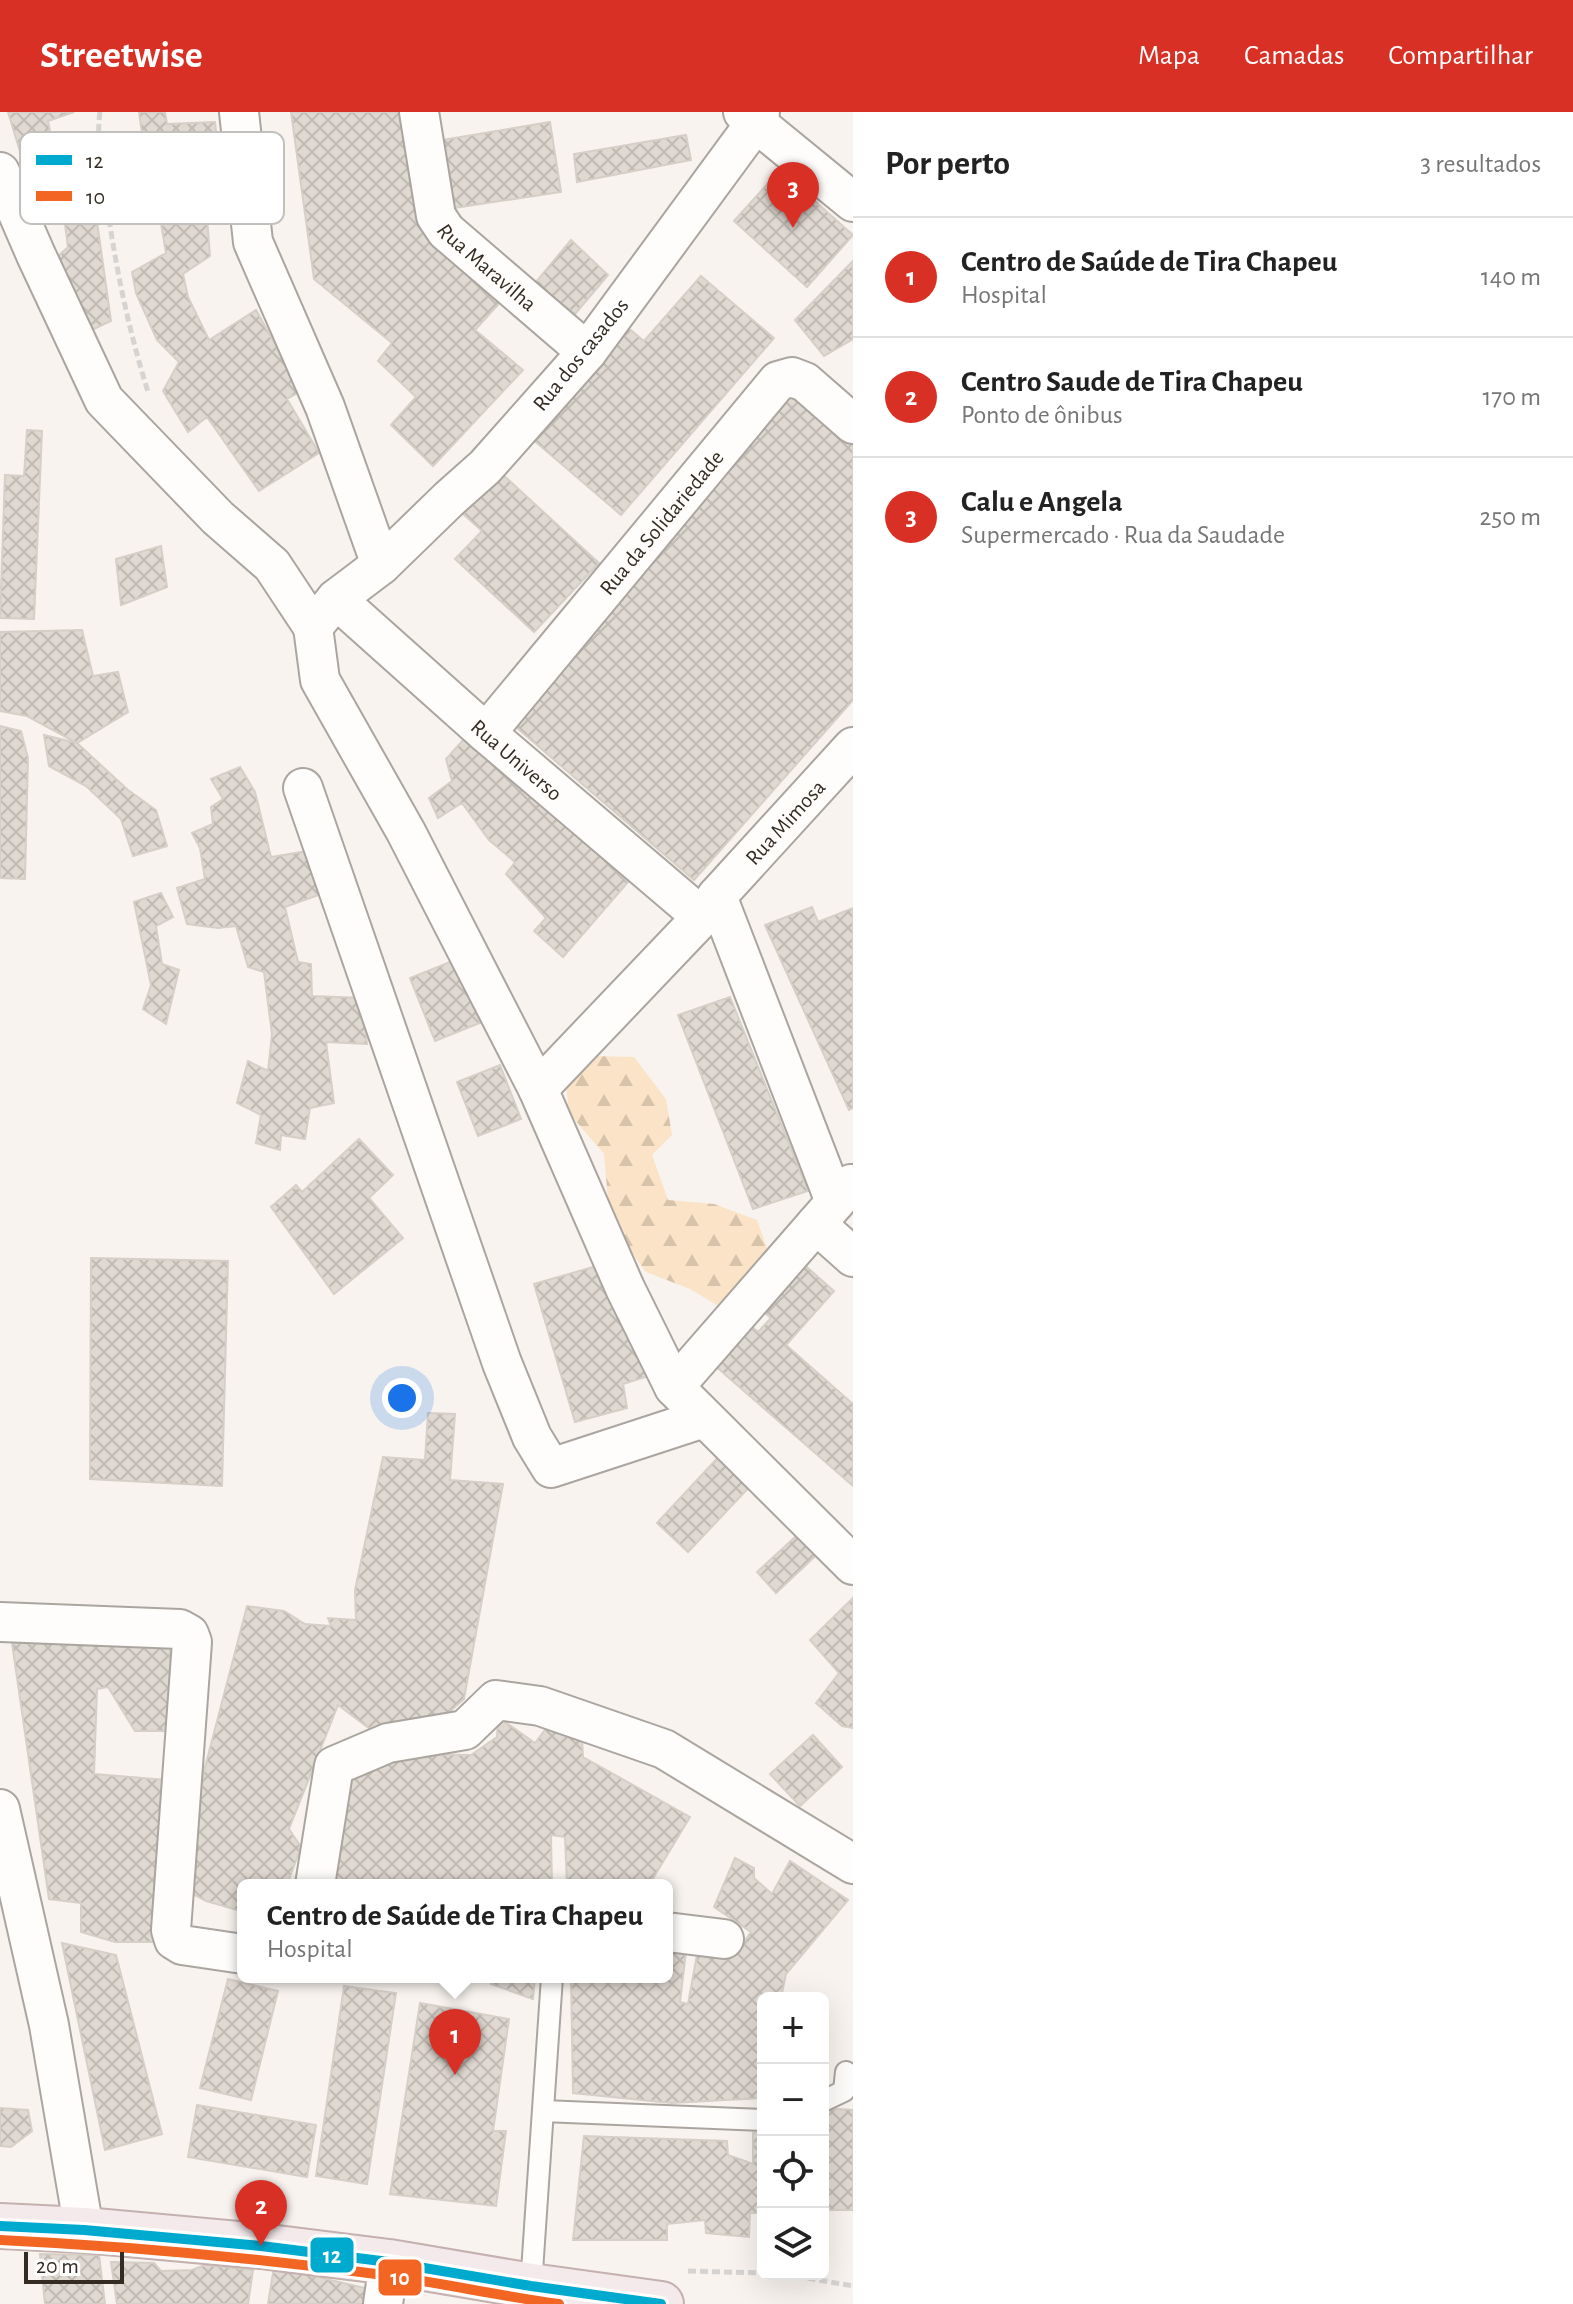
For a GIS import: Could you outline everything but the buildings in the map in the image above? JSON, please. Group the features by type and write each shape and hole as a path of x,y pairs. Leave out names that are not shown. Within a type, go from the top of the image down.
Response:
{"main road":[{"path":"0,2226 84,2230 261,2246 386,2283 531,2286 651,2303"}],"street":[{"path":"239,112 241,132"},
{"name":"Rua Maravilha","path":"419,112 436,216 446,231 587,352"},
{"path":"758,115 853,202"},
{"name":"Rua dos casados","path":"324,613 381,565 485,467 587,352 758,115"},
{"path":"0,172 20,218"},
{"path":"23,224 104,400 218,518 324,613 320,680 406,832 538,1089 625,1288 674,1387 853,1565"},
{"path":"251,224 253,242 325,407 381,565"},
{"name":"Rua da Solidariedade","path":"486,733 778,381 792,377 805,382 853,424"},
{"name":"Rua Universo","path":"324,613 710,906 834,1203 853,1257"},
{"name":"Rua Mimosa","path":"538,1089 710,906 853,747"},
{"path":"303,788 502,1363 532,1437 551,1468 704,1418"},
{"path":"674,1387 834,1203"},
{"path":"0,1622 180,1629 189,1634 192,1642 171,1930 174,1940 182,1945 237,1953"},
{"path":"316,1879 334,1766 388,1743 465,1730 496,1700 540,1706 664,1749 853,1864"},
{"path":"0,1809 49,2025 84,2230"},
{"path":"673,1933 724,1939"}],"lane":[{"path":"531,2286 552,1983"},
{"path":"829,2098 844,2091 846,2072"},
{"path":"543,2111 757,2120"}],"path":[{"path":"97,132 100,112"},
{"path":"110,224 131,338 149,396"},
{"path":"688,2271 757,2273"},
{"path":"818,2280 853,2286"}],"green space":[{"path":"593,1056 634,1057 666,1099 672,1135 652,1155 668,1200 714,1204 757,1220 768,1251 741,1284 717,1305 690,1289 646,1272 610,1223 604,1154 569,1113 566,1084"}],"transit line":[{"name":"12","path":"0,2226 84,2230 261,2246 389,2262 661,2304"},
{"name":"10","path":"0,2240 144,2249 288,2263 406,2278 559,2304"}],"place":[{"name":"Calu e Angela","path":"793,228"},
{"name":"Centro de Saúde de Tira Chapeu","path":"455,2075"},
{"name":"Centro Saude de Tira Chapeu","path":"261,2246"}]}
